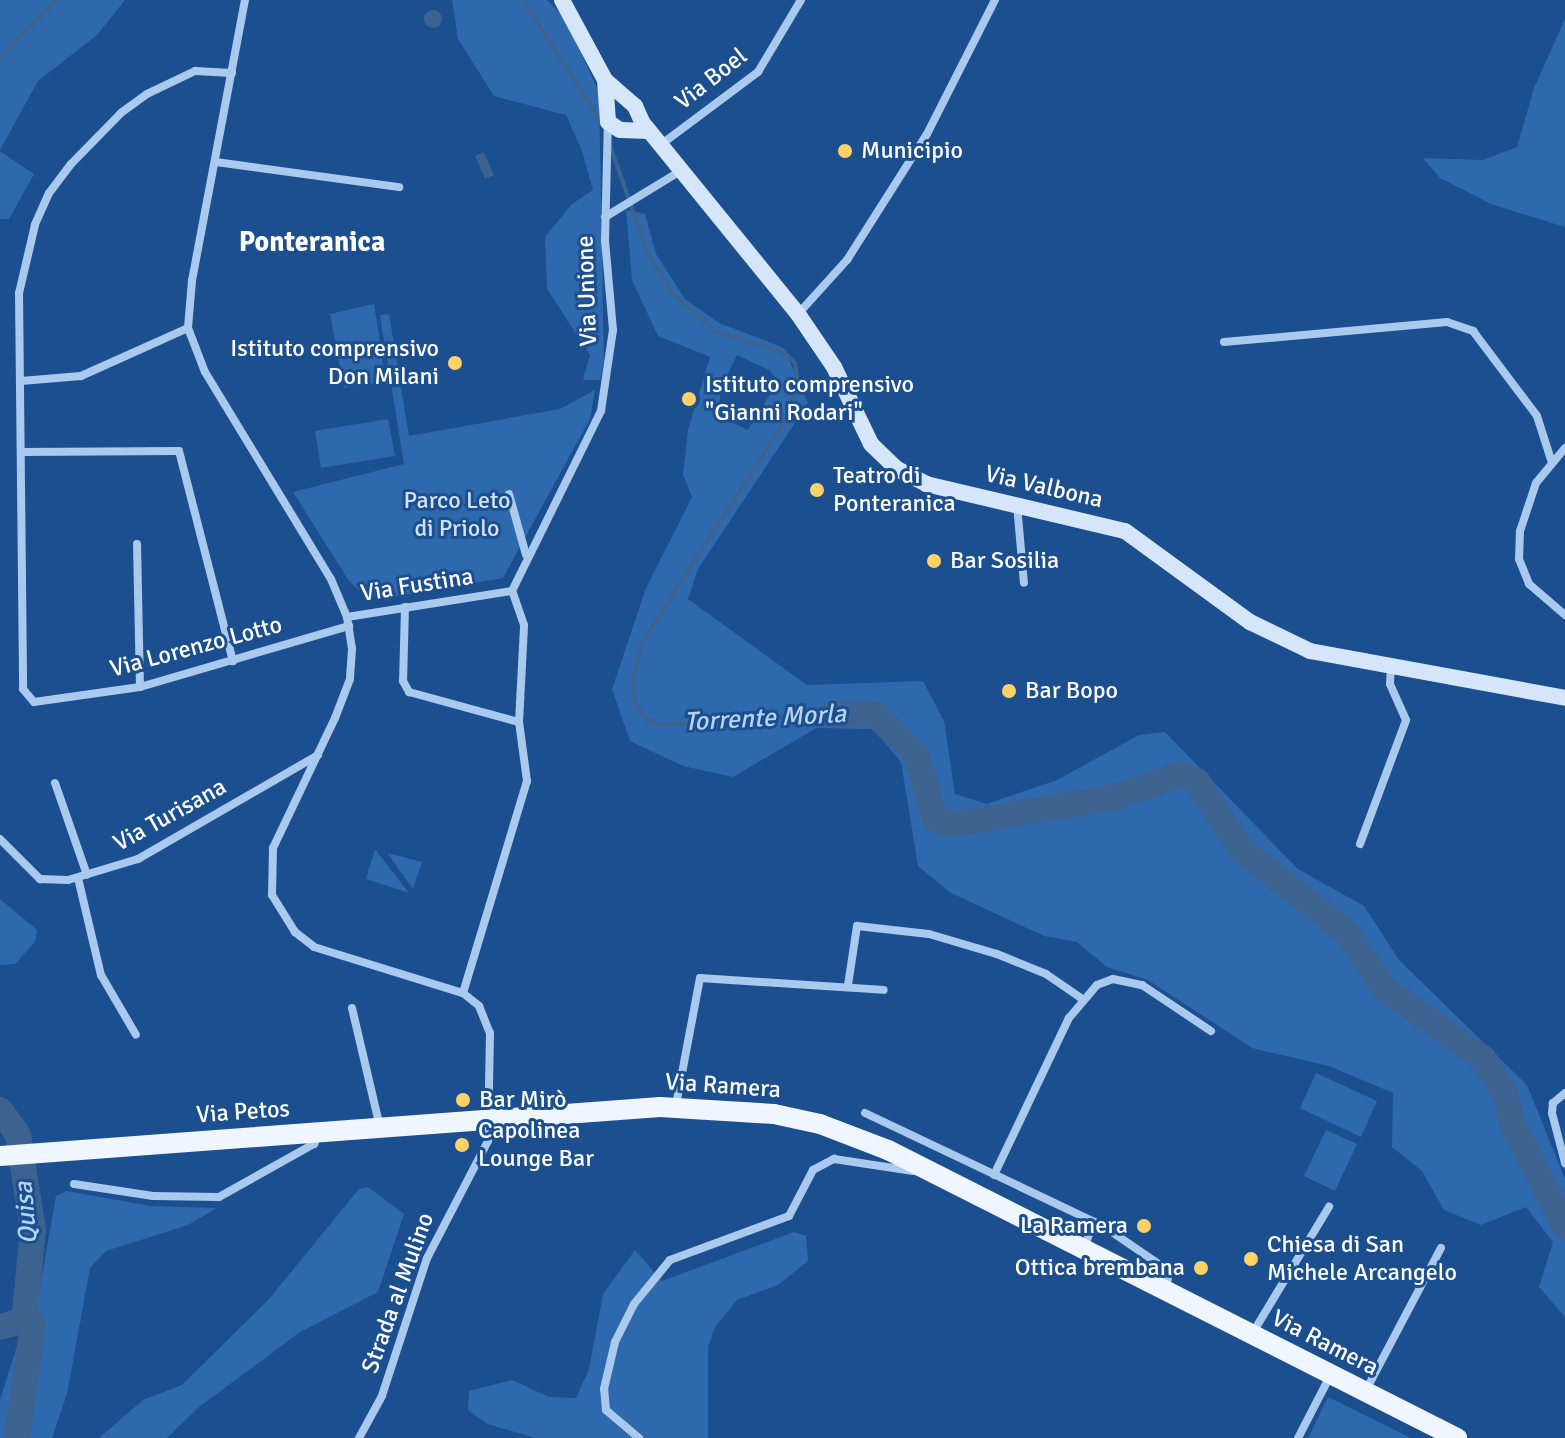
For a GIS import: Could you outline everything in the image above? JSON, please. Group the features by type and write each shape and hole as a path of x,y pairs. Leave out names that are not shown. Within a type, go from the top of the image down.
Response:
{"main road":[{"name":"Via Ramera","path":"489,1118 676,1107 748,1110 820,1124 942,1177 1457,1438"},
{"name":"Via Petos","path":"0,1156 489,1118"}],"street":[{"name":"Via Fustina","path":"245,0 192,281 188,328 205,372 285,500 348,622 405,607 512,591"},
{"path":"562,0 605,80 626,100 631,124 610,160"},
{"name":"Via Boel","path":"663,143 758,72 801,0"},
{"path":"798,314 855,247 927,134 995,0"},
{"name":"Via Lorenzo Lotto","path":"232,73 195,71 147,94 96,137 49,193 35,225 19,293 23,689 27,699 140,687 233,661 348,622"},
{"path":"605,80 610,160"},
{"path":"608,115 626,100"},
{"name":"Via Valbona","path":"608,115 649,131 663,143 798,314 834,367 871,444 897,469 926,484 1125,531 1280,640 1310,651 1565,698"},
{"name":"Via Unione","path":"512,591 526,555 601,411 613,330 605,217 610,160"},
{"path":"216,162 399,187"},
{"path":"605,217 626,203 639,199 683,169"},
{"path":"1224,342 1447,322 1473,331 1537,416 1551,460"},
{"path":"21,381 81,376 188,328"},
{"path":"1565,448 1551,460 1526,509 1519,559 1529,584 1565,615"},
{"path":"23,452 179,451 233,661"},
{"path":"509,494 526,555"},
{"path":"1017,505 1024,583"},
{"path":"137,544 140,687"},
{"path":"463,993 527,781 519,722 524,625 512,591"},
{"path":"405,607 403,681 409,692 519,722"},
{"path":"348,622 350,679 273,848 269,881 281,914 314,947 463,993 479,1006 490,1033 489,1118"},
{"path":"1360,844 1406,720 1390,684 1391,665"},
{"name":"Via Turisana","path":"0,839 40,879 82,876 138,859 318,755"},
{"path":"55,783 82,876 101,975 136,1035"},
{"path":"848,985 857,926 929,934 997,954 1046,974 1084,1000"},
{"path":"676,1107 700,978 848,985 884,990"},
{"path":"994,1175 1025,1101 1084,1000 1097,985 1113,979 1142,985 1211,1031"},
{"path":"352,1008 380,1128"},
{"path":"1565,1093 1553,1103 1552,1113 1565,1163"},
{"path":"865,1113 1098,1224 1169,1271 1166,1292"},
{"name":"Strada al Mulino","path":"359,1438 382,1396 427,1258 488,1141 489,1118"},
{"path":"74,1184 153,1196 219,1197 314,1144 319,1133"},
{"name":"Via Ramera","path":"639,1438 606,1410 604,1389 615,1342 634,1304 670,1260 789,1216 813,1170 834,1159 942,1177"},
{"path":"1252,1335 1329,1207"},
{"path":"1083,1250 1098,1224"},
{"path":"1365,1393 1441,1248"},
{"path":"1298,1438 1330,1375"}],"green space":[{"path":"0,0 125,0 97,35 38,81 0,150"},
{"path":"452,0 547,0 565,18 599,92 604,362 600,380 583,380 590,355 547,289 545,237 572,204 593,190 582,151 566,115 494,96 458,39"},
{"path":"1565,19 1565,227 1491,204 1440,178 1423,158 1483,160 1517,147 1534,88"},
{"path":"0,151 34,174 9,219 0,219"},
{"path":"626,210 645,214 656,254 685,299 719,323 784,348 808,403 698,569 688,599 807,685 923,681 944,721 955,794 987,804 1057,780 1139,735 1165,732 1298,869 1364,906 1399,960 1527,1085 1565,1179 1565,1317 1539,1287 1553,1242 1526,1207 1481,1225 1444,1210 1422,1171 1392,1147 1393,1093 1329,1066 1252,1048 1148,980 1107,967 1077,942 1044,936 951,893 918,866 901,762 873,729 816,728 733,777 683,766 630,741 612,689 646,588 692,497 683,475 688,430 710,357 658,336 632,280","holes":["737,355 769,370 778,381 748,430 718,415 721,388"]},
{"path":"374,304 386,382 344,388 330,314"},
{"name":"Parco Leto di Priolo","path":"389,314 409,436 560,409 595,390 590,419 503,578 383,599 364,595 349,581 293,492 404,464 380,315"},
{"path":"388,419 395,456 321,468 315,431"},
{"path":"375,849 409,893 366,879"},
{"path":"387,853 422,862 413,889"},
{"path":"0,899 37,930 35,942 15,964 0,965"},
{"path":"1316,1073 1377,1101 1361,1137 1300,1108"},
{"path":"1326,1130 1357,1144 1335,1191 1304,1176"},
{"path":"368,1187 404,1214 378,1292 300,1332 199,1407 167,1438 99,1438 143,1400 182,1385 269,1299 359,1189"},
{"path":"67,1191 150,1206 217,1208 188,1225 106,1251 90,1268 67,1394 52,1438 0,1438 0,1400 22,1330 0,1338 0,1325 19,1317 40,1287 56,1196"},
{"path":"794,1232 806,1236 808,1261 778,1285 737,1300 715,1327 708,1347 708,1438 536,1438 487,1424 468,1410 469,1391 512,1380 549,1397 576,1398 589,1369 603,1294 635,1250 662,1281"},
{"path":"1328,1397 1411,1438 1308,1438"}],"shaded area":[{"path":"429,10 437,10 442,19 440,26 429,28 424,23 424,15"},
{"path":"484,152 494,175 485,179 475,156"}],"waterway":[{"name":"Quisa","path":"0,58 57,0"},
{"name":"Torrente Morla","path":"523,0 601,122"},
{"name":"Torrente Morla","path":"610,145 647,251 671,291 714,331 785,353 795,363 798,385 789,415 643,641 633,675 635,703 648,720 661,725 830,714"},
{"name":"Torrente Morla","path":"830,714 874,714 916,754 935,818 951,825 1116,797 1182,774 1197,781 1242,850 1347,933 1385,989 1484,1059 1505,1093 1512,1123 1565,1226"},
{"name":"Quisa","path":"0,1110 18,1135 33,1230 24,1321"},
{"path":"0,1327 23,1321"},
{"name":"Quisa","path":"17,1438 33,1324"}],"place":[{"name":"Municipio","path":"845,151"},
{"name":"Istituto comprensivo Don Milani","path":"455,363"},
{"name":"Istituto comprensivo \"Gianni Rodari\"","path":"689,399"},
{"name":"Teatro di Ponteranica","path":"817,490"},
{"name":"Bar Sosilia","path":"934,561"},
{"name":"Bar Bopo","path":"1009,691"},
{"name":"Bar Mirò","path":"463,1100"},
{"name":"Capolinea Lounge Bar","path":"462,1145"},
{"name":"La Ramera","path":"1144,1226"},
{"name":"Chiesa di San Michele Arcangelo","path":"1251,1259"},
{"name":"Ottica brembana","path":"1201,1268"}],"district":[{"name":"Ponteranica","path":"312,242"}]}
